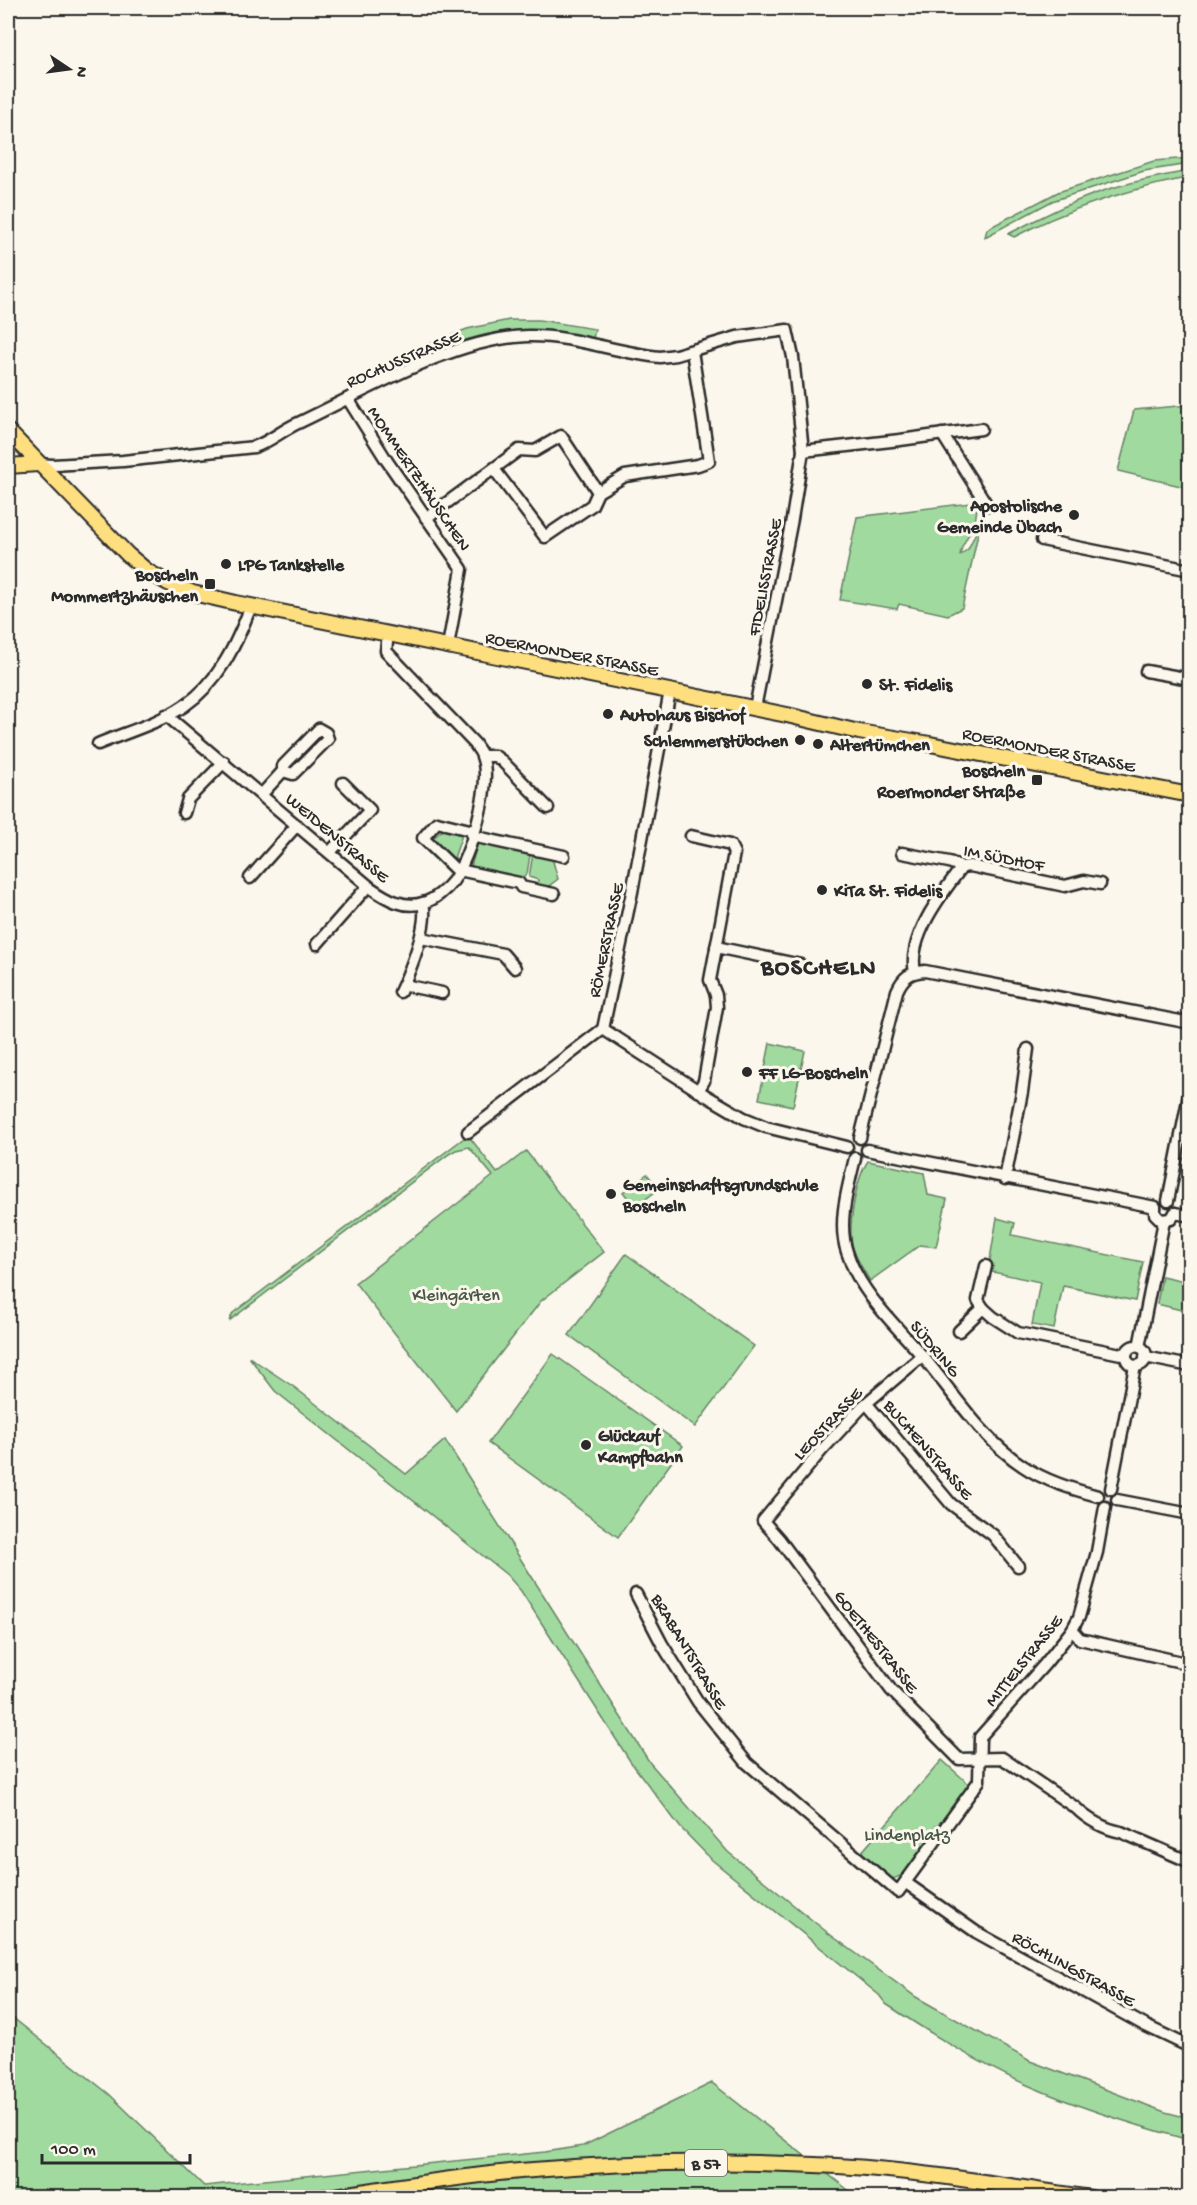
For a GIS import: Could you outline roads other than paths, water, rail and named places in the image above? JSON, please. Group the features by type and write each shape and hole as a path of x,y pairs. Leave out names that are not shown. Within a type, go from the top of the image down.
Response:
{"main road":[{"name":"ROERMONDER STRASSE","path":"8,431 128,555 147,571 168,583 193,592 251,606 755,708 859,732 1190,795"},
{"path":"8,466 38,464"},
{"name":"B 57","path":"321,2198 519,2171 625,2165 744,2163 840,2166 921,2174 1091,2198"}],"street":[{"name":"ROCHUSSTRASSE","path":"38,464 135,460 254,447 268,443 291,427 431,360 467,346 498,340 527,336 553,338 660,357 692,351 737,337 787,330"},
{"name":"FIDELISSTRASSE","path":"755,708 803,451 793,357 787,330"},
{"path":"495,469 545,537 592,505 598,492 625,476 698,465 709,461 692,351"},
{"name":"MOMMERTZHÄUSCHEN","path":"348,399 387,461 462,569 448,646"},
{"path":"803,451 981,429"},
{"path":"942,435 987,505"},
{"path":"426,518 519,450 536,451 561,436 598,492"},
{"path":"1042,540 1190,570"},
{"path":"98,744 166,715 183,706 198,694 222,668 242,631 251,606"},
{"path":"388,634 386,651 475,744 482,756 484,784 473,834 451,883 442,893 423,903 425,911 421,938 402,988 442,993"},
{"path":"1146,671 1190,679"},
{"name":"RÖMERSTRASSE","path":"603,1029 632,892 670,691"},
{"name":"WEIDENSTRASSE","path":"166,715 368,886 387,899 408,904 423,903"},
{"path":"262,794 283,771 283,766 319,729 326,733 328,739 293,774 283,771"},
{"path":"482,756 495,756 502,761 548,808"},
{"path":"184,813 188,799 224,762"},
{"path":"330,852 370,810 343,783"},
{"path":"554,894 458,871 423,838 437,822 473,834 564,856"},
{"path":"250,878 297,825"},
{"path":"691,837 730,845 734,853 710,980 716,995 717,1007 704,1082 698,1091"},
{"name":"IM SÜDHOF","path":"902,853 949,862 962,867 970,866 1065,886 1084,881 1100,884"},
{"path":"915,972 912,959 917,940 940,898 962,867"},
{"path":"317,944 368,886"},
{"path":"421,938 503,954 515,968"},
{"path":"716,946 801,965"},
{"path":"860,1138 897,991 901,982 915,972 925,971 1190,1023"},
{"path":"468,1132 603,1029 738,1115 766,1127 847,1147"},
{"path":"1005,1179 1028,1049"},
{"path":"1168,1201 1190,1090"},
{"path":"860,1138 866,1143 867,1150 861,1157 855,1158 849,1154 847,1147 850,1141 860,1138"},
{"path":"867,1150 1155,1208"},
{"name":"SÜDRING","path":"855,1158 843,1221 846,1251 867,1292 983,1431 1008,1455 1043,1477 1098,1496"},
{"path":"1168,1201 1174,1206 1175,1213 1171,1220 1164,1221 1156,1216 1155,1208 1160,1202 1168,1201"},
{"path":"1175,1213 1190,1216"},
{"path":"1139,1347 1164,1221"},
{"path":"986,1266 978,1300 993,1317 1018,1333 1126,1355"},
{"path":"959,1331 983,1308"},
{"path":"1126,1355 1131,1348 1139,1347 1144,1350 1146,1357 1142,1363 1135,1366"},
{"path":"1126,1355 1128,1362 1135,1366"},
{"name":"LEOSTRASSE","path":"764,1521 822,1450 867,1404 922,1356"},
{"path":"1146,1357 1190,1366"},
{"path":"1111,1489 1135,1366"},
{"name":"BUCHENSTRASSE","path":"867,1404 951,1504 993,1536 1018,1566"},
{"path":"1111,1489 1116,1493 1117,1500 1114,1505 1105,1507 1100,1503 1098,1496 1103,1490 1111,1489"},
{"path":"1117,1500 1190,1514"},
{"name":"MITTELSTRASSE","path":"979,1760 980,1737 1028,1685 1079,1617 1091,1576 1105,1507"},
{"name":"GOETHESTRASSE","path":"764,1521 891,1690 959,1759 1002,1758 1083,1815 1110,1830 1121,1832 1190,1862"},
{"name":"BRABANTSTRASSE","path":"636,1594 688,1686 721,1732 749,1764 898,1892 906,1883"},
{"path":"1071,1630 1080,1639 1190,1664"},
{"path":"906,1883 979,1781 979,1760"},
{"name":"RÖCHLINGSTRASSE","path":"906,1883 979,1934 1146,2026 1190,2047"}],"place":[{"name":"Apostolische Gemeinde Übach","path":"1074,515"},
{"name":"LPG Tankstelle","path":"226,564"},
{"name":"Boscheln Mommertzhäuschen","path":"210,584"},
{"name":"St. Fidelis","path":"867,684"},
{"name":"Autohaus Bischof","path":"608,714"},
{"name":"Schlemmerstübchen","path":"800,740"},
{"name":"Altertümchen","path":"818,744"},
{"name":"Boscheln Roermonder Straße","path":"1037,780"},
{"name":"KiTa St. Fidelis","path":"822,890"},
{"name":"FF LG-Boscheln","path":"747,1072"},
{"name":"Gemeinschaftsgrundschule Boscheln","path":"611,1194"},
{"name":"Glückauf Kampfbahn","path":"586,1445"}],"district":[{"name":"BOSCHELN","path":"819,966"}],"park label":[{"name":"Kleingärten","path":"456,1294"},
{"name":"Lindenplatz","path":"907,1834"}]}
